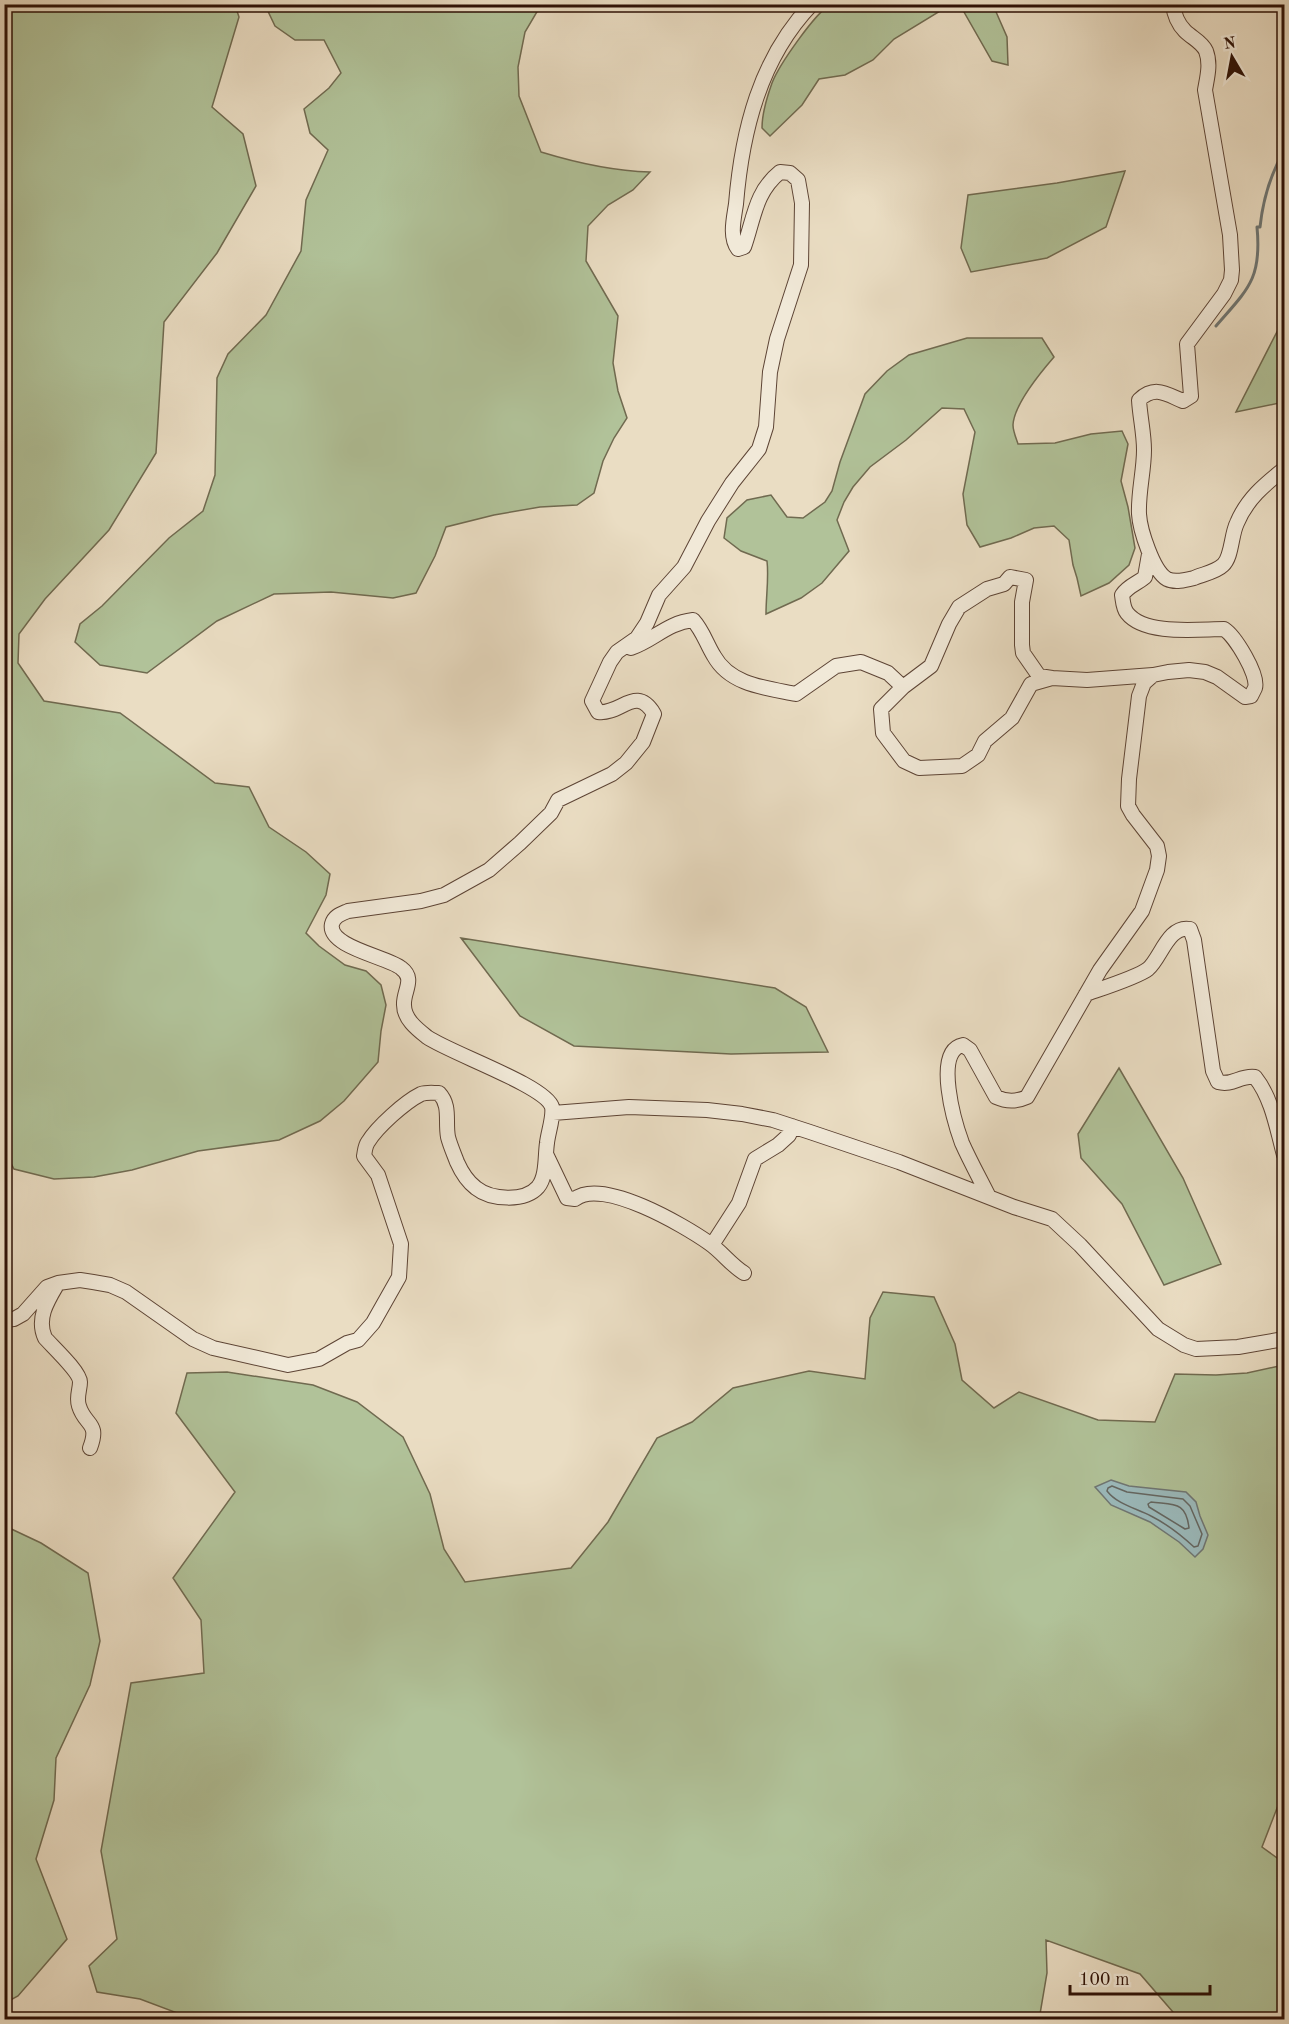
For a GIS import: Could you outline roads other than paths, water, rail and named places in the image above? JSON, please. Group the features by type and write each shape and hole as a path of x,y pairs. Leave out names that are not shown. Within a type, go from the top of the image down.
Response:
{"street":[{"path":"4,1320 20,1317 47,1287 80,1280 110,1285 126,1293 193,1339 213,1348 274,1363 288,1365 310,1362 347,1343 358,1340 373,1323 399,1277 401,1244 378,1175 364,1155 368,1142 388,1120 419,1095 427,1092 440,1093 444,1099 448,1116 448,1134 458,1164 476,1189 492,1195 514,1198 528,1195 540,1186 544,1171 548,1128 553,1113 552,1104 543,1094 447,1048 410,1022 404,1004 409,983 408,975 400,967 370,956 337,938 331,930 332,922 337,915 348,911 421,901 444,895 469,882 507,856 551,813 558,800 612,774 626,763 643,742 654,714 649,705 641,701 632,701 607,713 598,712 592,701 610,662 617,652 637,638 647,623 659,595 684,567 708,521 732,483 759,449 766,427 770,372 777,339 801,265 802,203 798,180 790,173 780,172 760,195 744,246 738,249 733,236 737,189 745,135 760,83 789,31 812,4"},
{"path":"1173,4 1174,14 1183,30 1206,50 1208,66 1204,90 1230,235 1232,270 1231,280 1224,294 1187,344 1191,396 1184,401 1156,391 1146,393 1139,400 1144,447 1139,513 1149,554 1165,578 1174,582 1189,579 1224,565 1230,555 1231,540 1237,523 1248,501 1263,485 1284,469"},
{"path":"1052,678 1031,684 1012,718 986,741 978,755 962,766 918,768 904,761 883,733 881,709 903,687 931,666 959,607 987,589 1004,584 1010,577 1026,580 1022,602 1023,653 1039,676 1087,680 1189,670 1216,676 1245,697 1251,696 1255,688 1255,680 1231,633 1224,629 1173,631 1150,626 1128,615 1123,605 1122,595 1128,586 1145,577 1149,554"},
{"path":"617,652 639,645 679,622 693,620 702,630 714,657 723,670 759,687 796,694 836,666 861,662 888,673 903,687"},
{"path":"989,1197 962,1141 948,1082 947,1061 958,1046 963,1045 970,1050 996,1097 1004,1101 1017,1101 1027,1097 1100,970 1142,911 1157,870 1159,856 1156,846 1128,806 1129,779 1138,696 1144,683 1153,675"},
{"path":"1086,994 1148,970 1165,944 1177,931 1184,928 1190,929 1194,940 1213,1071 1218,1082 1227,1084 1248,1076 1255,1077 1262,1085 1284,1155"},
{"path":"553,1113 629,1107 672,1108 742,1114 792,1126 900,1162 1052,1219 1080,1245 1152,1324 1184,1345 1196,1348 1238,1347 1284,1339"},
{"path":"712,1245 739,1203 755,1159 778,1145 789,1135 792,1126"},
{"path":"546,1152 567,1198 575,1199 581,1195 595,1194 618,1197 662,1215 712,1245 744,1273"},
{"path":"58,1283 46,1303 42,1317 43,1333 81,1380 78,1395 79,1407 92,1425 94,1437 90,1448"}],"water":[{"path":"1111,1480 1129,1486 1186,1492 1196,1502 1208,1535 1203,1549 1195,1557 1179,1542 1150,1522 1111,1505 1095,1487"}],"waterway":[{"path":"1279,4 1284,11"},
{"path":"1216,326 1237,302 1255,271 1258,245 1257,227 1260,227 1271,178 1284,151"}]}
